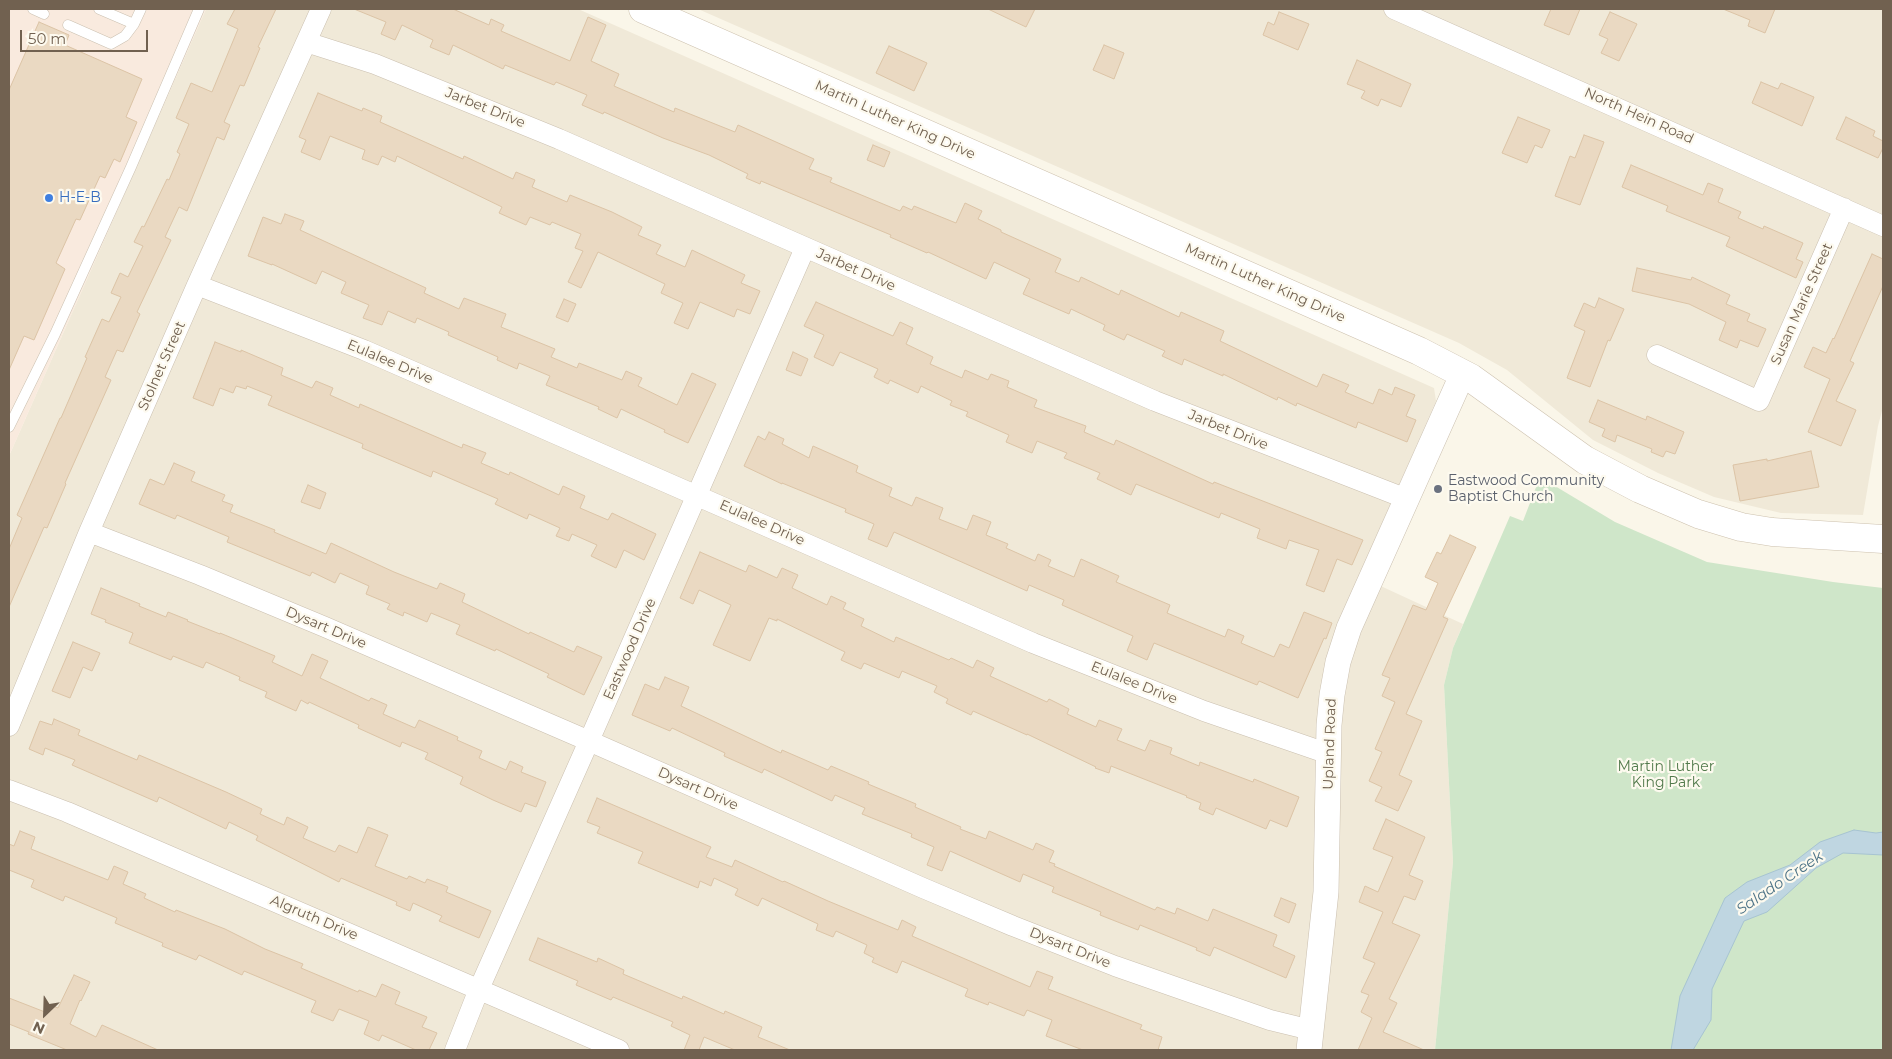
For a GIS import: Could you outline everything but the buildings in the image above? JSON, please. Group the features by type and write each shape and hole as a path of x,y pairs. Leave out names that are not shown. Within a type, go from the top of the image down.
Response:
{"main road":[{"name":"Martin Luther King Drive","path":"643,9 1419,351 1463,373 1496,394 1585,460 1640,489 1698,514 1741,527 1772,532 1883,538"}],"street":[{"name":"Stolnet Street","path":"9,726 90,532 197,285 321,9"},
{"name":"North Hein Road","path":"1394,9 1883,226"},
{"name":"Jarbet Drive","path":"306,42 375,64 559,139 804,248 1155,400 1406,499"},
{"name":"Susan Marie Street","path":"1657,356 1759,400 1844,208"},
{"name":"Eastwood Drive","path":"455,1050 479,989 590,741 804,248"},
{"name":"Eulalee Drive","path":"197,285 364,350 697,494 1033,643 1204,711 1329,754"},
{"name":"Upland Road","path":"1310,1040 1326,892 1329,725 1338,662 1349,628 1463,373"},
{"name":"Dysart Drive","path":"90,532 200,575 590,741 923,888 1014,926 1124,970 1270,1020 1310,1040"},
{"name":"Algruth Drive","path":"9,790 67,812 619,1050"}],"lane":[{"path":"33,9 44,14"},
{"path":"100,9 134,24"},
{"path":"68,25 111,44 126,36 141,9"},
{"path":"9,427 55,334 132,167 199,9"}],"shaded area":[{"path":"9,9 206,9 9,456"},
{"path":"206,9 578,9 1434,388 1436,401 1359,576 1463,624 1453,648 1444,685 1453,862 1435,1050 9,1050 9,456"},
{"path":"698,9 1883,9 1883,407 1863,515 1781,513 1714,497 1658,473 1593,440 1507,370 1459,343"}],"green space":[{"name":"Martin Luther King Park","path":"1540,477 1615,522 1707,562 1883,588 1883,1050 1435,1050 1453,862 1444,685 1453,648 1510,516 1523,521"}],"water":[{"name":"Salado Creek","path":"1854,830 1883,832 1883,855 1843,853 1816,868 1767,912 1744,921 1712,989 1711,1020 1693,1050 1671,1050 1680,996 1725,898 1747,882 1790,865 1820,842"}],"place":[{"name":"H-E-B","path":"49,198"},
{"name":"Eastwood Community Baptist Church","path":"1438,489"}]}
